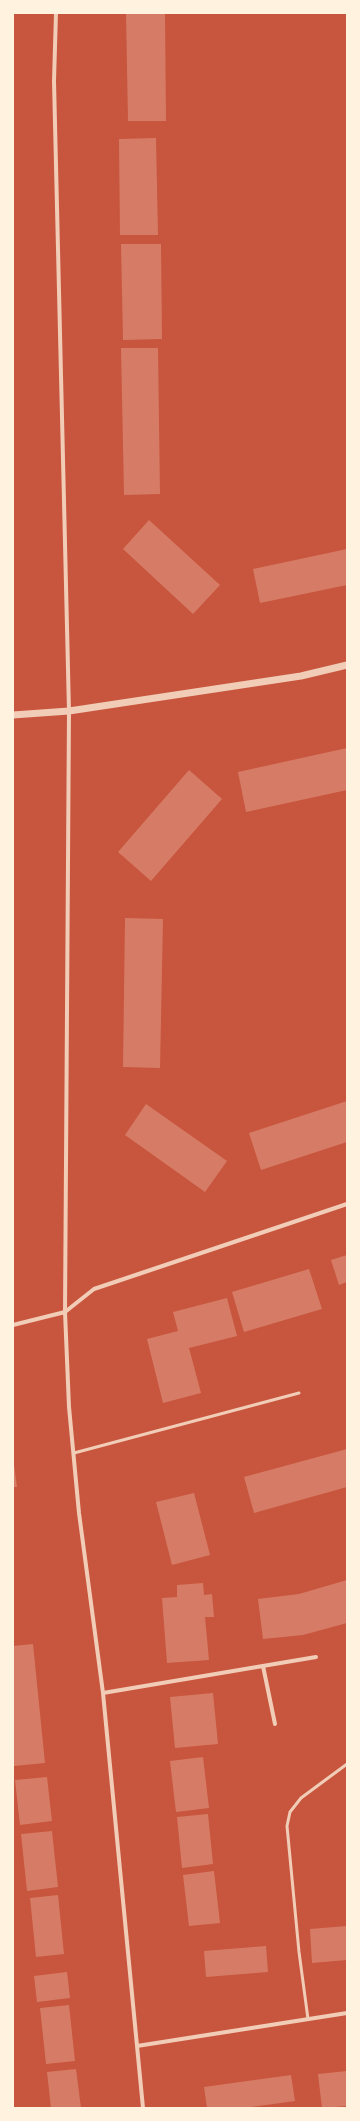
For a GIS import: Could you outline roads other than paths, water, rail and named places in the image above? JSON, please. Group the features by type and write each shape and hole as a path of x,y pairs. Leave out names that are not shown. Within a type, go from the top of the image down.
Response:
{"street":[{"path":"56,13 54,81 69,711 65,1312 69,1407 79,1513 103,1693 143,2108"},
{"path":"13,715 69,711 301,676 347,665"},
{"path":"13,1325 65,1312 94,1288 347,1204"},
{"path":"103,1693 316,1657"},
{"path":"263,1666 275,1724"},
{"path":"138,2046 347,2013"}],"lane":[{"path":"74,1454 299,1393"},
{"path":"308,2019 298,1944 287,1826 290,1812 300,1798 347,1764"}]}
